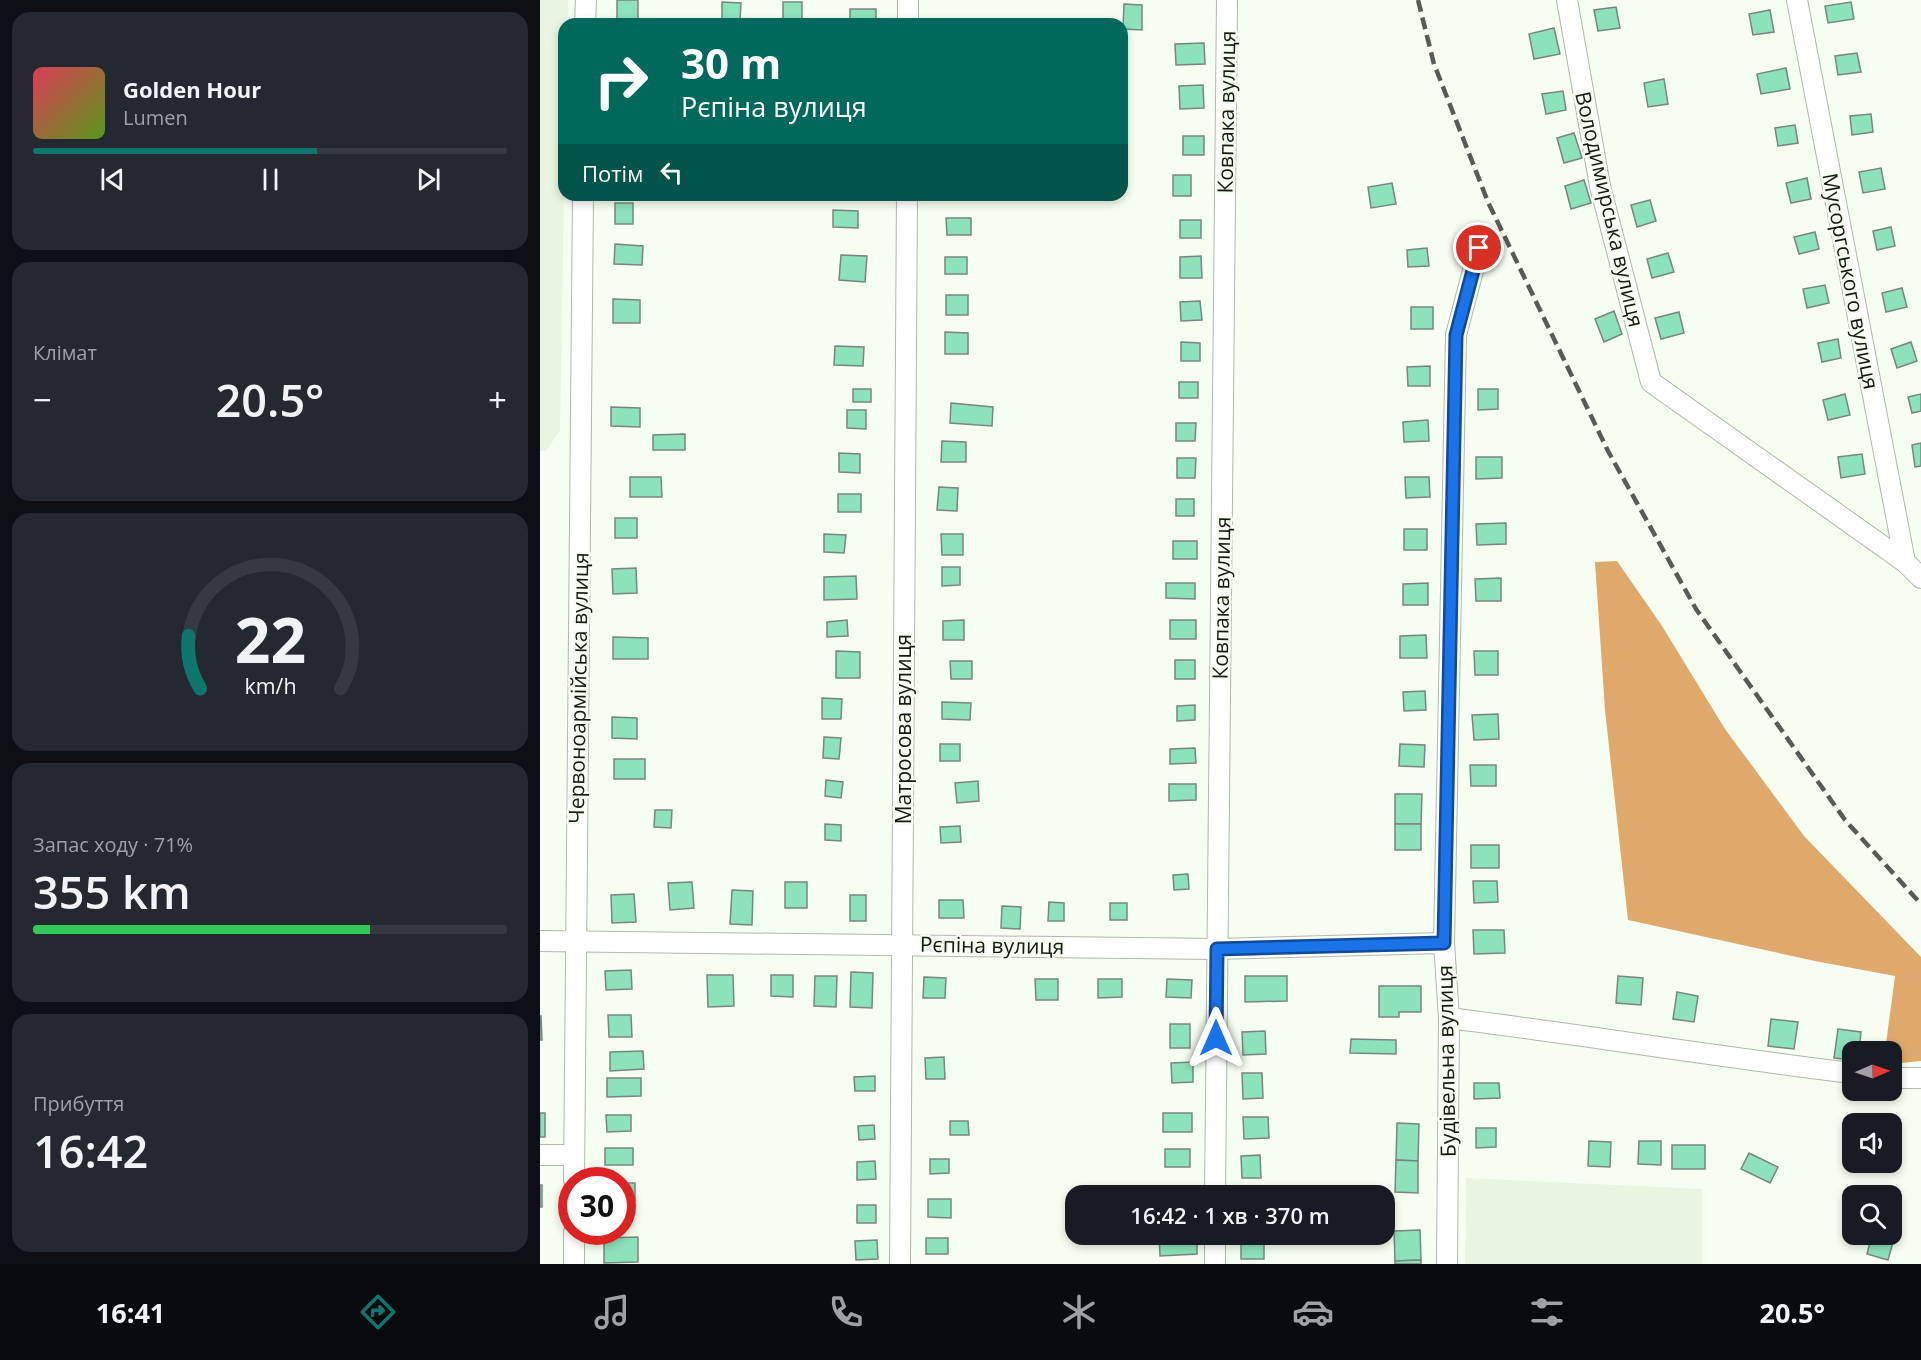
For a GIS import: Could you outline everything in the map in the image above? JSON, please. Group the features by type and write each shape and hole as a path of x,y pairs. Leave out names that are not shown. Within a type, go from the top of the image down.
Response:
{"street":[{"path":"585,18 586,0"},
{"path":"908,0 908,18"},
{"name":"Ковпака вулиця","path":"1215,1185 1227,0"},
{"name":"Володимирська вулиця","path":"1567,0 1600,186 1651,382 1905,562"},
{"name":"Мусоргського вулиця","path":"1797,0 1905,562"},
{"name":"Червоноармійська вулиця","path":"574,1167 583,201"},
{"name":"Матросова вулиця","path":"900,1264 907,201"},
{"name":"Будівельна вулиця","path":"1447,1264 1449,1018 1444,943 1456,335 1479,248"},
{"path":"1905,562 1921,578"},
{"name":"Рєпіна вулиця","path":"540,940 1217,949 1444,943"},
{"path":"1449,1018 1594,1036 1734,1059 1842,1072"},
{"path":"1902,1078 1921,1078"},
{"path":"540,1155 574,1155"},
{"path":"574,1245 574,1264"},
{"path":"1215,1245 1215,1264"}],"shaded area":[{"path":"540,0 568,0 568,18 558,18 558,201 564,201 560,430 546,451 540,451"},
{"path":"1617,561 1662,626 1725,729 1804,836 1921,957 1921,1061 1902,1063 1902,1041 1886,1041 1895,976 1628,920 1605,710 1595,562"},
{"path":"1466,1178 1702,1189 1702,1264 1465,1264"}],"building":[{"path":"617,0 638,0 638,18 617,18"},
{"path":"722,2 741,3 740,18 722,18"},
{"path":"783,2 802,2 802,18 783,18"},
{"path":"1851,2 1854,19 1828,23 1825,6"},
{"path":"1124,4 1142,5 1142,30 1128,29 1128,18 1123,18"},
{"path":"1616,7 1620,28 1598,31 1594,10"},
{"path":"850,9 876,9 876,18 850,18"},
{"path":"1770,10 1774,32 1753,35 1749,14"},
{"path":"1554,28 1560,54 1534,59 1529,34"},
{"path":"1204,43 1205,64 1176,65 1175,44"},
{"path":"1857,53 1861,72 1838,75 1835,56"},
{"path":"1786,68 1790,89 1761,94 1757,74"},
{"path":"1664,79 1668,104 1648,107 1644,83"},
{"path":"1203,85 1204,108 1180,109 1179,86"},
{"path":"1563,91 1566,110 1546,114 1542,94"},
{"path":"1871,114 1873,132 1852,135 1850,116"},
{"path":"1795,125 1798,143 1778,146 1775,128"},
{"path":"1574,133 1582,158 1564,163 1557,138"},
{"path":"1183,136 1204,136 1204,155 1183,155"},
{"path":"1881,168 1885,189 1863,193 1859,172"},
{"path":"1173,175 1191,175 1191,196 1173,196"},
{"path":"1807,178 1811,199 1791,203 1786,183"},
{"path":"1584,180 1591,203 1571,209 1565,186"},
{"path":"1392,183 1396,204 1371,208 1368,187"},
{"path":"1650,200 1656,221 1637,227 1631,205"},
{"path":"615,203 633,203 633,224 615,224"},
{"path":"833,210 858,211 858,228 833,227"},
{"path":"946,218 971,218 971,235 947,235"},
{"path":"1180,220 1201,220 1201,238 1180,238"},
{"path":"1891,227 1895,246 1877,250 1873,231"},
{"path":"1815,232 1819,249 1799,254 1794,237"},
{"path":"615,244 643,246 642,265 614,264"},
{"path":"1427,248 1429,266 1408,267 1407,250"},
{"path":"1668,253 1674,272 1652,278 1647,259"},
{"path":"841,255 867,256 865,282 839,280"},
{"path":"1201,256 1202,278 1180,278 1180,257"},
{"path":"945,257 967,257 967,274 945,274"},
{"path":"1825,285 1829,303 1807,308 1803,289"},
{"path":"1902,288 1907,307 1886,312 1882,293"},
{"path":"946,295 968,295 968,315 946,315"},
{"path":"613,299 640,300 640,323 613,323"},
{"path":"1200,301 1202,320 1181,321 1180,302"},
{"path":"1411,307 1433,307 1433,329 1411,329"},
{"path":"1614,311 1622,334 1604,342 1595,319"},
{"path":"1679,312 1684,333 1661,339 1655,318"},
{"path":"945,332 968,333 968,354 945,354"},
{"path":"1838,339 1841,358 1822,362 1818,343"},
{"path":"1181,342 1200,343 1200,361 1181,361"},
{"path":"1911,342 1917,361 1897,368 1891,349"},
{"path":"835,346 864,347 863,366 834,365"},
{"path":"1430,366 1430,386 1408,386 1407,367"},
{"path":"1179,382 1198,382 1198,398 1179,398"},
{"path":"853,389 871,389 871,402 853,402"},
{"path":"1478,389 1498,389 1498,409 1478,410"},
{"path":"1845,394 1850,415 1828,420 1823,400"},
{"path":"1921,394 1921,411 1912,413 1908,397"},
{"path":"951,403 993,407 992,426 950,423"},
{"path":"611,407 640,408 640,427 611,426"},
{"path":"847,410 866,410 866,429 847,428"},
{"path":"1428,420 1429,441 1404,442 1403,422"},
{"path":"1176,423 1196,423 1195,441 1176,441"},
{"path":"685,434 685,450 653,450 653,435"},
{"path":"942,441 966,442 966,462 941,462"},
{"path":"1921,443 1921,466 1915,467 1912,445"},
{"path":"839,453 860,454 860,473 839,472"},
{"path":"1862,454 1865,474 1841,478 1838,457"},
{"path":"1476,457 1502,457 1502,478 1476,479"},
{"path":"1177,458 1196,458 1195,478 1177,478"},
{"path":"630,477 661,477 662,497 630,497"},
{"path":"1405,477 1429,477 1430,497 1406,498"},
{"path":"939,487 958,488 957,511 937,510"},
{"path":"838,494 861,494 861,512 838,512"},
{"path":"1176,499 1194,499 1194,516 1176,516"},
{"path":"615,518 637,518 637,538 615,538"},
{"path":"1506,523 1506,544 1477,545 1476,524"},
{"path":"1404,529 1427,529 1427,550 1404,550"},
{"path":"824,534 846,535 844,553 824,552"},
{"path":"941,534 963,534 963,555 942,555"},
{"path":"1173,541 1197,541 1197,559 1173,559"},
{"path":"942,567 960,567 960,585 942,586"},
{"path":"636,568 637,593 613,594 612,569"},
{"path":"856,576 857,599 824,600 824,577"},
{"path":"1501,578 1501,601 1476,601 1475,579"},
{"path":"1166,583 1195,583 1195,599 1166,598"},
{"path":"1428,583 1428,605 1403,605 1403,584"},
{"path":"847,620 848,636 827,637 827,622"},
{"path":"964,620 964,640 943,640 943,621"},
{"path":"1170,620 1196,620 1196,639 1170,639"},
{"path":"1426,635 1427,658 1400,658 1400,636"},
{"path":"613,637 648,638 648,659 613,659"},
{"path":"836,651 860,652 860,678 836,678"},
{"path":"1474,651 1498,651 1498,675 1475,675"},
{"path":"1175,660 1195,660 1195,679 1175,679"},
{"path":"950,661 972,661 972,679 951,679"},
{"path":"1425,691 1426,710 1404,711 1403,692"},
{"path":"822,698 842,699 841,719 822,719"},
{"path":"942,702 971,703 970,720 942,719"},
{"path":"1195,705 1195,720 1177,721 1177,706"},
{"path":"1498,714 1499,739 1474,740 1472,715"},
{"path":"612,717 637,718 637,739 612,738"},
{"path":"824,737 841,738 839,759 823,758"},
{"path":"940,744 960,744 960,761 940,761"},
{"path":"1400,744 1425,745 1424,767 1399,766"},
{"path":"1195,748 1196,763 1170,764 1170,749"},
{"path":"614,759 645,759 645,779 614,779"},
{"path":"1470,765 1496,765 1496,786 1471,786"},
{"path":"826,780 843,782 841,798 825,796"},
{"path":"978,781 979,801 957,803 955,783"},
{"path":"1169,784 1196,784 1196,800 1169,801"},
{"path":"1395,794 1422,794 1421,824 1395,824"},
{"path":"655,810 672,810 671,828 654,827"},
{"path":"825,824 841,825 841,841 825,840"},
{"path":"1395,824 1421,824 1421,850 1395,850"},
{"path":"960,826 961,842 941,843 940,827"},
{"path":"1471,845 1499,845 1499,868 1471,868"},
{"path":"1188,874 1189,889 1174,890 1173,875"},
{"path":"1473,881 1497,881 1498,902 1474,903"},
{"path":"692,882 694,908 670,910 668,883"},
{"path":"785,882 807,882 807,908 785,908"},
{"path":"732,890 753,891 752,925 730,924"},
{"path":"634,894 636,922 612,923 611,895"},
{"path":"850,895 866,895 866,921 850,921"},
{"path":"939,900 963,900 964,918 939,918"},
{"path":"1049,902 1064,903 1064,921 1048,921"},
{"path":"1110,903 1127,903 1127,920 1110,920"},
{"path":"1002,906 1021,907 1020,929 1001,928"},
{"path":"1473,930 1504,930 1505,953 1474,954"},
{"path":"631,970 632,989 606,990 605,971"},
{"path":"851,972 873,973 872,1008 850,1007"},
{"path":"707,975 733,975 734,1006 708,1007"},
{"path":"771,975 793,975 793,997 771,996"},
{"path":"815,976 837,976 836,1007 814,1006"},
{"path":"1245,976 1287,976 1287,1001 1245,1002"},
{"path":"1618,976 1643,978 1641,1005 1616,1003"},
{"path":"924,977 946,978 945,998 923,998"},
{"path":"1035,979 1058,979 1058,1000 1036,1000"},
{"path":"1098,979 1122,979 1122,997 1098,998"},
{"path":"1167,979 1192,980 1191,998 1166,997"},
{"path":"1379,986 1421,986 1421,1012 1399,1012 1399,1017 1379,1017"},
{"path":"1677,992 1698,996 1694,1022 1673,1019"},
{"path":"608,1015 631,1015 632,1037 609,1037"},
{"path":"541,1016 542,1040 540,1040"},
{"path":"1771,1019 1798,1022 1794,1049 1768,1046"},
{"path":"1170,1024 1190,1024 1190,1048 1170,1048"},
{"path":"1838,1029 1861,1032 1860,1041 1842,1041 1842,1059 1834,1058"},
{"path":"1265,1031 1266,1054 1243,1055 1242,1032"},
{"path":"1351,1039 1396,1040 1396,1054 1350,1053"},
{"path":"643,1051 644,1069 610,1071 610,1052"},
{"path":"944,1057 945,1079 926,1079 925,1058"},
{"path":"1193,1062 1193,1082 1172,1083 1171,1063"},
{"path":"1242,1073 1262,1073 1263,1098 1243,1099"},
{"path":"875,1076 875,1091 855,1091 854,1077"},
{"path":"607,1078 641,1078 641,1096 607,1097"},
{"path":"1474,1083 1499,1083 1500,1098 1474,1099"},
{"path":"540,1113 545,1113 545,1137 540,1137"},
{"path":"1163,1113 1192,1113 1192,1132 1163,1132"},
{"path":"606,1115 631,1115 631,1131 607,1132"},
{"path":"1243,1117 1268,1117 1269,1138 1244,1139"},
{"path":"950,1121 968,1121 969,1135 950,1135"},
{"path":"1397,1123 1419,1124 1418,1161 1396,1160"},
{"path":"874,1125 875,1139 859,1140 858,1126"},
{"path":"1476,1128 1496,1128 1496,1147 1476,1148"},
{"path":"1589,1141 1611,1142 1610,1167 1588,1166"},
{"path":"1639,1141 1661,1141 1661,1165 1638,1164"},
{"path":"1672,1145 1705,1145 1705,1169 1672,1169"},
{"path":"605,1148 633,1148 633,1165 605,1165"},
{"path":"1165,1149 1190,1149 1190,1167 1165,1167"},
{"path":"1749,1153 1778,1167 1770,1183 1741,1169"},
{"path":"1260,1155 1261,1178 1242,1178 1241,1156"},
{"path":"930,1159 949,1159 949,1173 930,1174"},
{"path":"1396,1160 1418,1161 1418,1193 1395,1192"},
{"path":"875,1161 876,1179 857,1180 857,1162"},
{"path":"540,1185 542,1185 542,1207 540,1207"},
{"path":"928,1199 951,1199 951,1218 928,1217"},
{"path":"857,1205 876,1205 876,1223 857,1223"},
{"path":"1420,1230 1421,1260 1395,1261 1395,1231"},
{"path":"636,1237 638,1237 638,1262 604,1263 604,1245 636,1245"},
{"path":"926,1238 948,1238 948,1254 926,1254"},
{"path":"877,1240 878,1259 856,1260 855,1241"},
{"path":"1160,1245 1197,1245 1197,1254 1160,1256"},
{"path":"1241,1245 1264,1245 1264,1259 1241,1259"},
{"path":"1869,1245 1892,1245 1888,1260 1867,1254"},
{"path":"1421,1260 1421,1264 1395,1264 1395,1261"}],"railway":[{"path":"1418,0 1434,64 1488,202 1608,451 1696,609 1845,820 1921,904"}],"route":[{"path":"1216,1038 1217,949 1444,943 1456,335 1479,248"}]}
